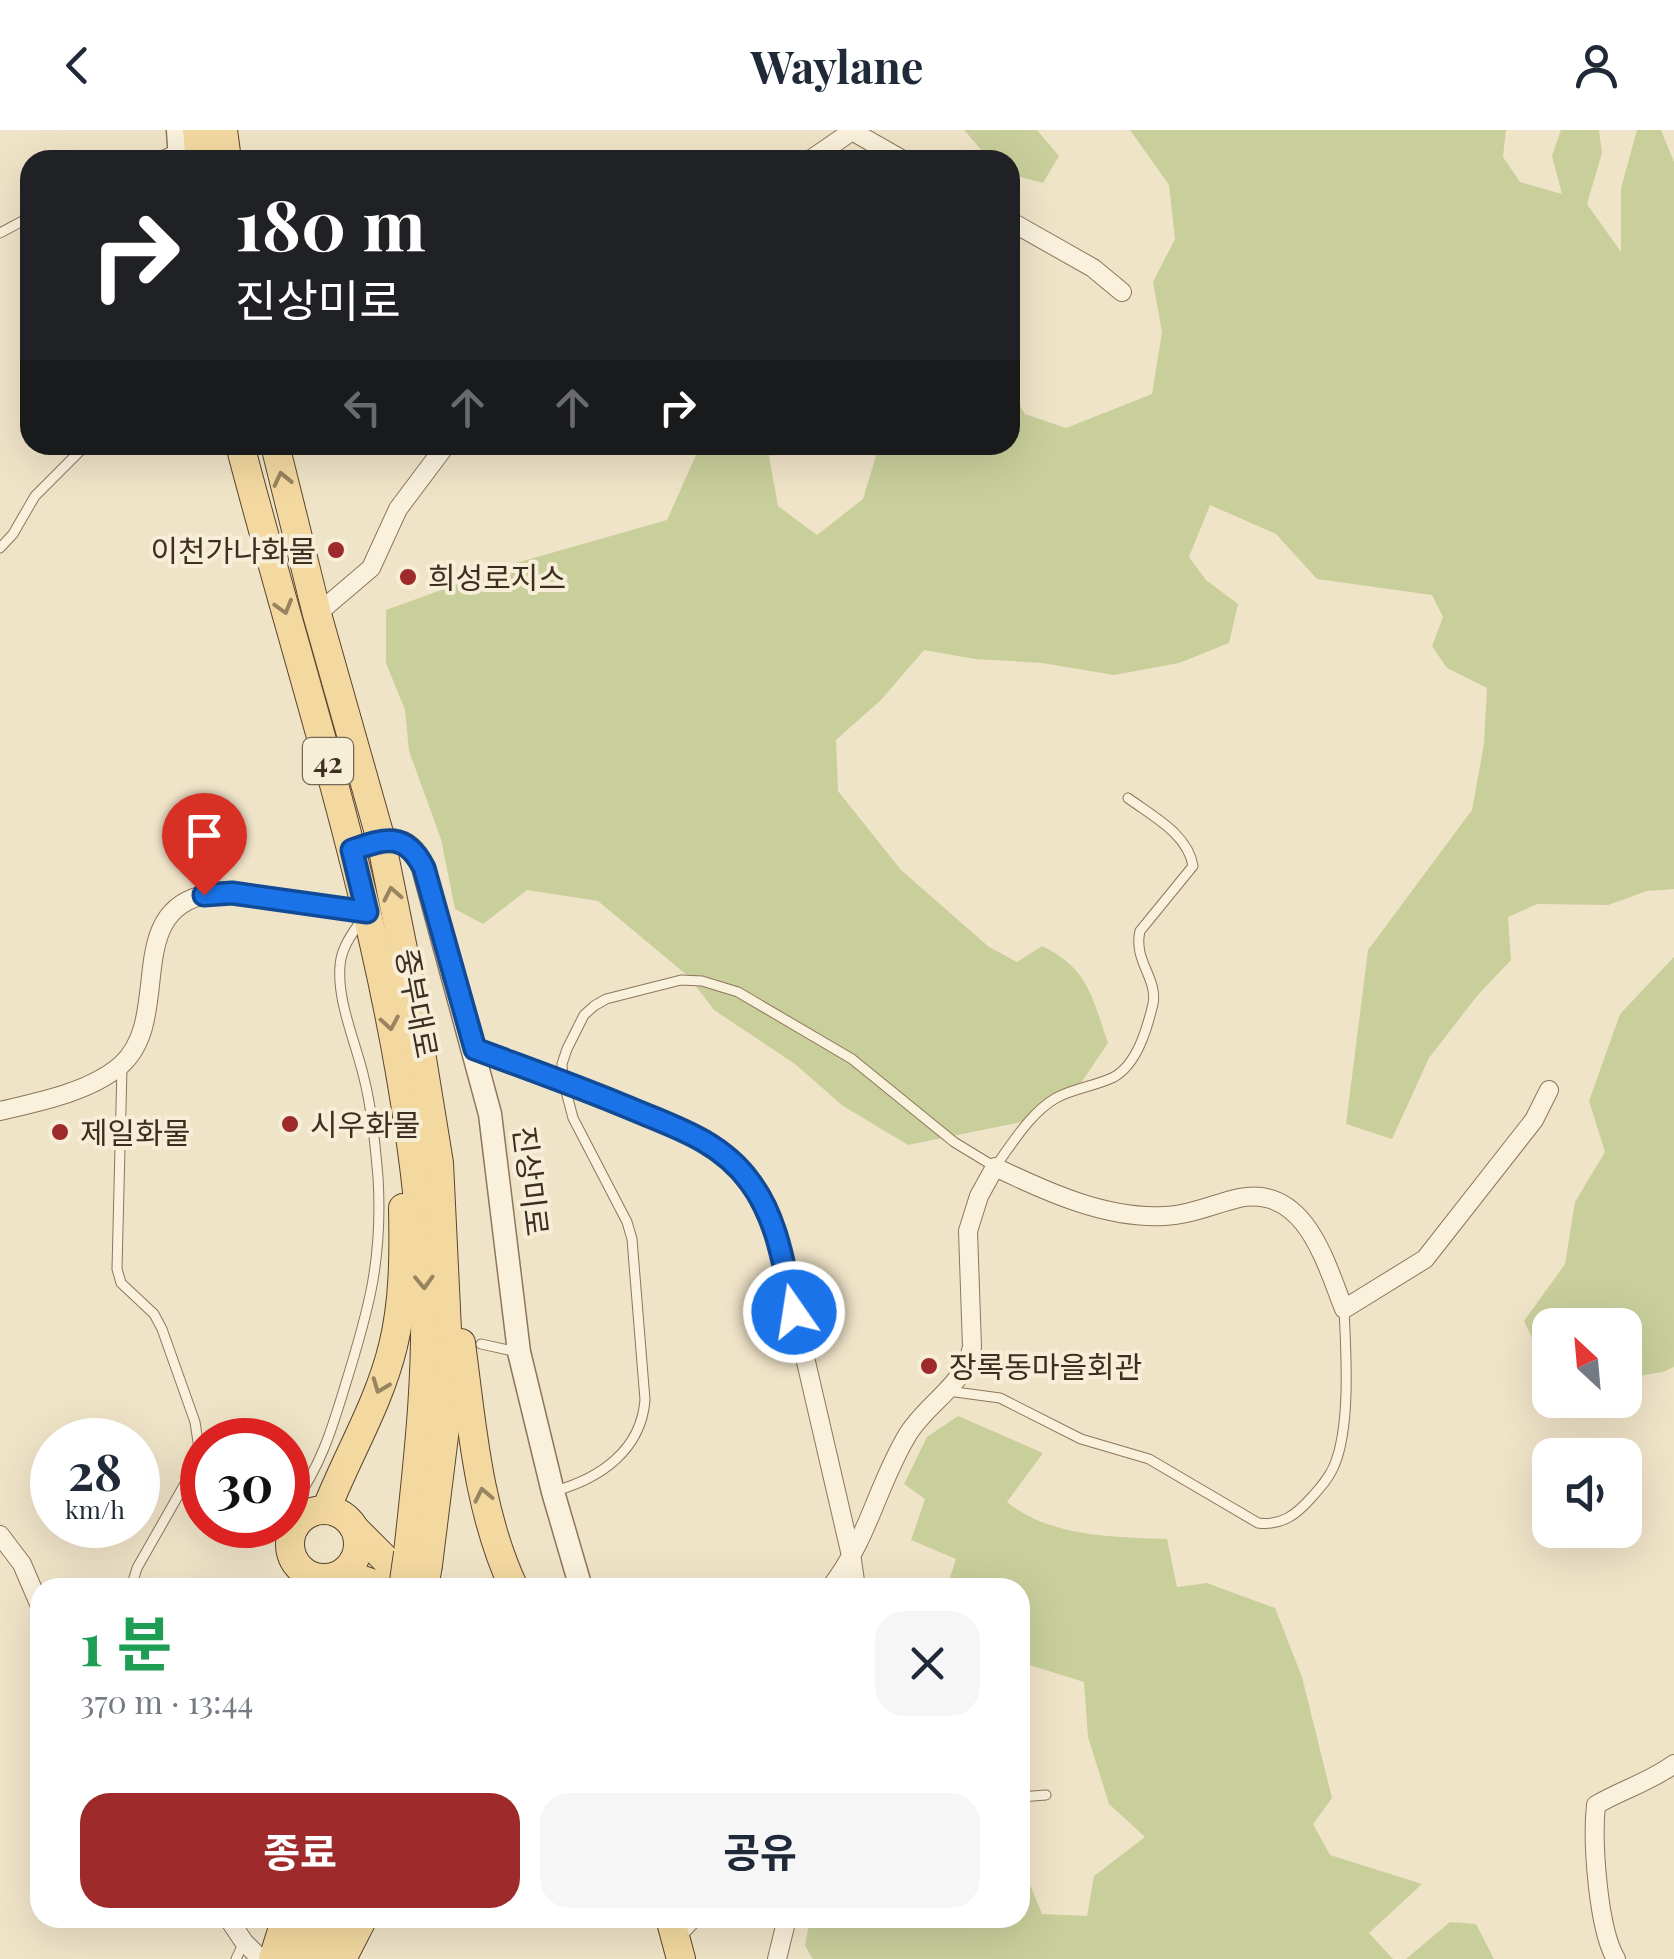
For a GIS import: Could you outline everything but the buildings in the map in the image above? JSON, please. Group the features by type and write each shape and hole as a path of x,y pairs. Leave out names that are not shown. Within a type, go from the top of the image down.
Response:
{"main road":[{"name":"중부대로","path":"243,455 352,850 400,1082 418,1195 426,1317 419,1458 422,1573"},
{"name":"중부대로","path":"277,455 381,840 439,1163 448,1351 445,1428 422,1573"},
{"path":"310,1500 384,1377 393,1345 402,1277 400,1082"},
{"path":"439,1163 475,1454 491,1527 510,1578"},
{"path":"310,1508 340,1514 389,1564 422,1573"},
{"path":"336,1577 346,1571 358,1552 356,1530"},
{"path":"296,1568 314,1577 358,1578"},
{"path":"252,1953 276,1928"},
{"path":"294,1959 307,1928"},
{"path":"318,1959 332,1928"},
{"path":"342,1959 359,1928"}],"street":[{"path":"824,150 852,131 885,150"},
{"path":"1020,227 1094,268 1122,292"},
{"path":"317,614 371,568 398,509 438,455"},
{"path":"352,850 381,840"},
{"name":"진상미로","path":"381,840 400,841 409,846 424,868 475,1049 498,1164 519,1352 578,1578"},
{"path":"0,1111 98,1079 122,1064 137,1041 147,1014 156,940 164,918 183,902 204,895 232,893 367,912"},
{"path":"475,1049 562,1080 706,1141 729,1158 751,1183 778,1242 855,1578"},
{"path":"838,1578 852,1560 906,1436 969,1362 972,1348 968,1230 979,1196 995,1167 1033,1186 1124,1214 1166,1216 1240,1198 1272,1198 1298,1215 1311,1233 1344,1309 1425,1259 1534,1120 1549,1090"},
{"path":"0,1536 22,1564 30,1583"},
{"path":"1616,1959 1605,1935 1594,1825 1596,1806 1621,1790 1657,1777 1674,1764"},
{"path":"235,1928 252,1953"},
{"path":"776,1959 784,1928"}],"lane":[{"path":"1,546 35,496 76,455"},
{"path":"553,1492 595,1476 627,1450 643,1418 645,1400 632,1239 573,1118 562,1080 562,1064 584,1015 606,999 658,984 702,981 738,992 852,1059 954,1142 995,1167 1022,1130 1046,1106 1056,1098 1115,1076 1137,1052 1154,990 1140,957 1140,930 1193,866 1191,854 1170,829 1128,798"},
{"path":"310,1494 370,1308 379,1234 376,1164 365,1082 340,980 346,944 367,912"},
{"path":"122,1064 117,1269 120,1283 145,1304 162,1329 194,1418"},
{"path":"370,1308 384,1312"},
{"path":"948,1391 1000,1398 1081,1439 1149,1459 1258,1524 1274,1525 1304,1506 1335,1465 1342,1440 1344,1309"},
{"path":"481,1344 519,1352"},
{"path":"134,1578 180,1495"},
{"path":"1030,1796 1046,1795"}],"green space":[{"path":"964,130 1037,130 1059,156 1043,183 1020,177 1020,150 981,150"},
{"path":"1130,130 1506,130 1503,157 1520,182 1562,194 1552,156 1561,130 1599,130 1602,153 1587,204 1621,252 1621,188 1637,130 1661,130 1674,162 1674,889 1647,891 1608,905 1537,904 1508,917 1511,960 1429,1058 1392,1139 1346,1124 1368,950 1472,810 1484,744 1487,688 1447,668 1432,646 1443,617 1432,595 1317,579 1276,534 1210,505 1189,557 1206,580 1238,604 1229,643 1179,663 1114,675 924,650 881,700 836,740 838,791 901,870 989,947 1017,962 1042,946 1070,964 1087,986 1108,1043 1079,1086 1036,1119 908,1145 843,1106 795,1064 714,1010 688,976 598,901 527,890 483,924 455,909 441,839 409,751 405,710 386,663 386,610 516,563 667,520 696,455 769,455 778,506 817,535 863,499 876,455 1020,455 1020,406 1025,414 1066,428 1152,394 1162,332 1153,282 1175,239 1169,185"},
{"path":"1674,957 1674,1367 1642,1375 1642,1308 1533,1308 1565,1264 1575,1202 1605,1152 1589,1101 1620,1014"},
{"path":"1532,1310 1532,1338 1524,1321"},
{"path":"958,1416 1043,1453 1007,1502 1024,1514 1083,1533 1167,1539 1177,1587 1207,1583 1275,1608 1302,1677 1332,1798 1313,1824 1330,1855 1422,1884 1369,1933 1393,1959 813,1959 805,1946 808,1928 1030,1928 1030,1885 1042,1914 1087,1916 1094,1876 1145,1837 1109,1804 1088,1737 1084,1682 1030,1665 1030,1578 950,1578 956,1559 911,1540 925,1499 904,1484 927,1437"},
{"path":"1450,1922 1476,1924 1494,1959 1406,1959"}],"place":[{"name":"이천가나화물","path":"336,550"},
{"name":"희성로지스","path":"408,577"},
{"name":"시우화물","path":"290,1124"},
{"name":"제일화물","path":"60,1132"},
{"name":"장록동마을회관","path":"929,1366"}],"route":[{"path":"204,895 232,893 367,912 352,850 381,840 400,841 409,846 424,868 475,1049 680,1129 729,1158 751,1183 767,1212 794,1312"}]}
